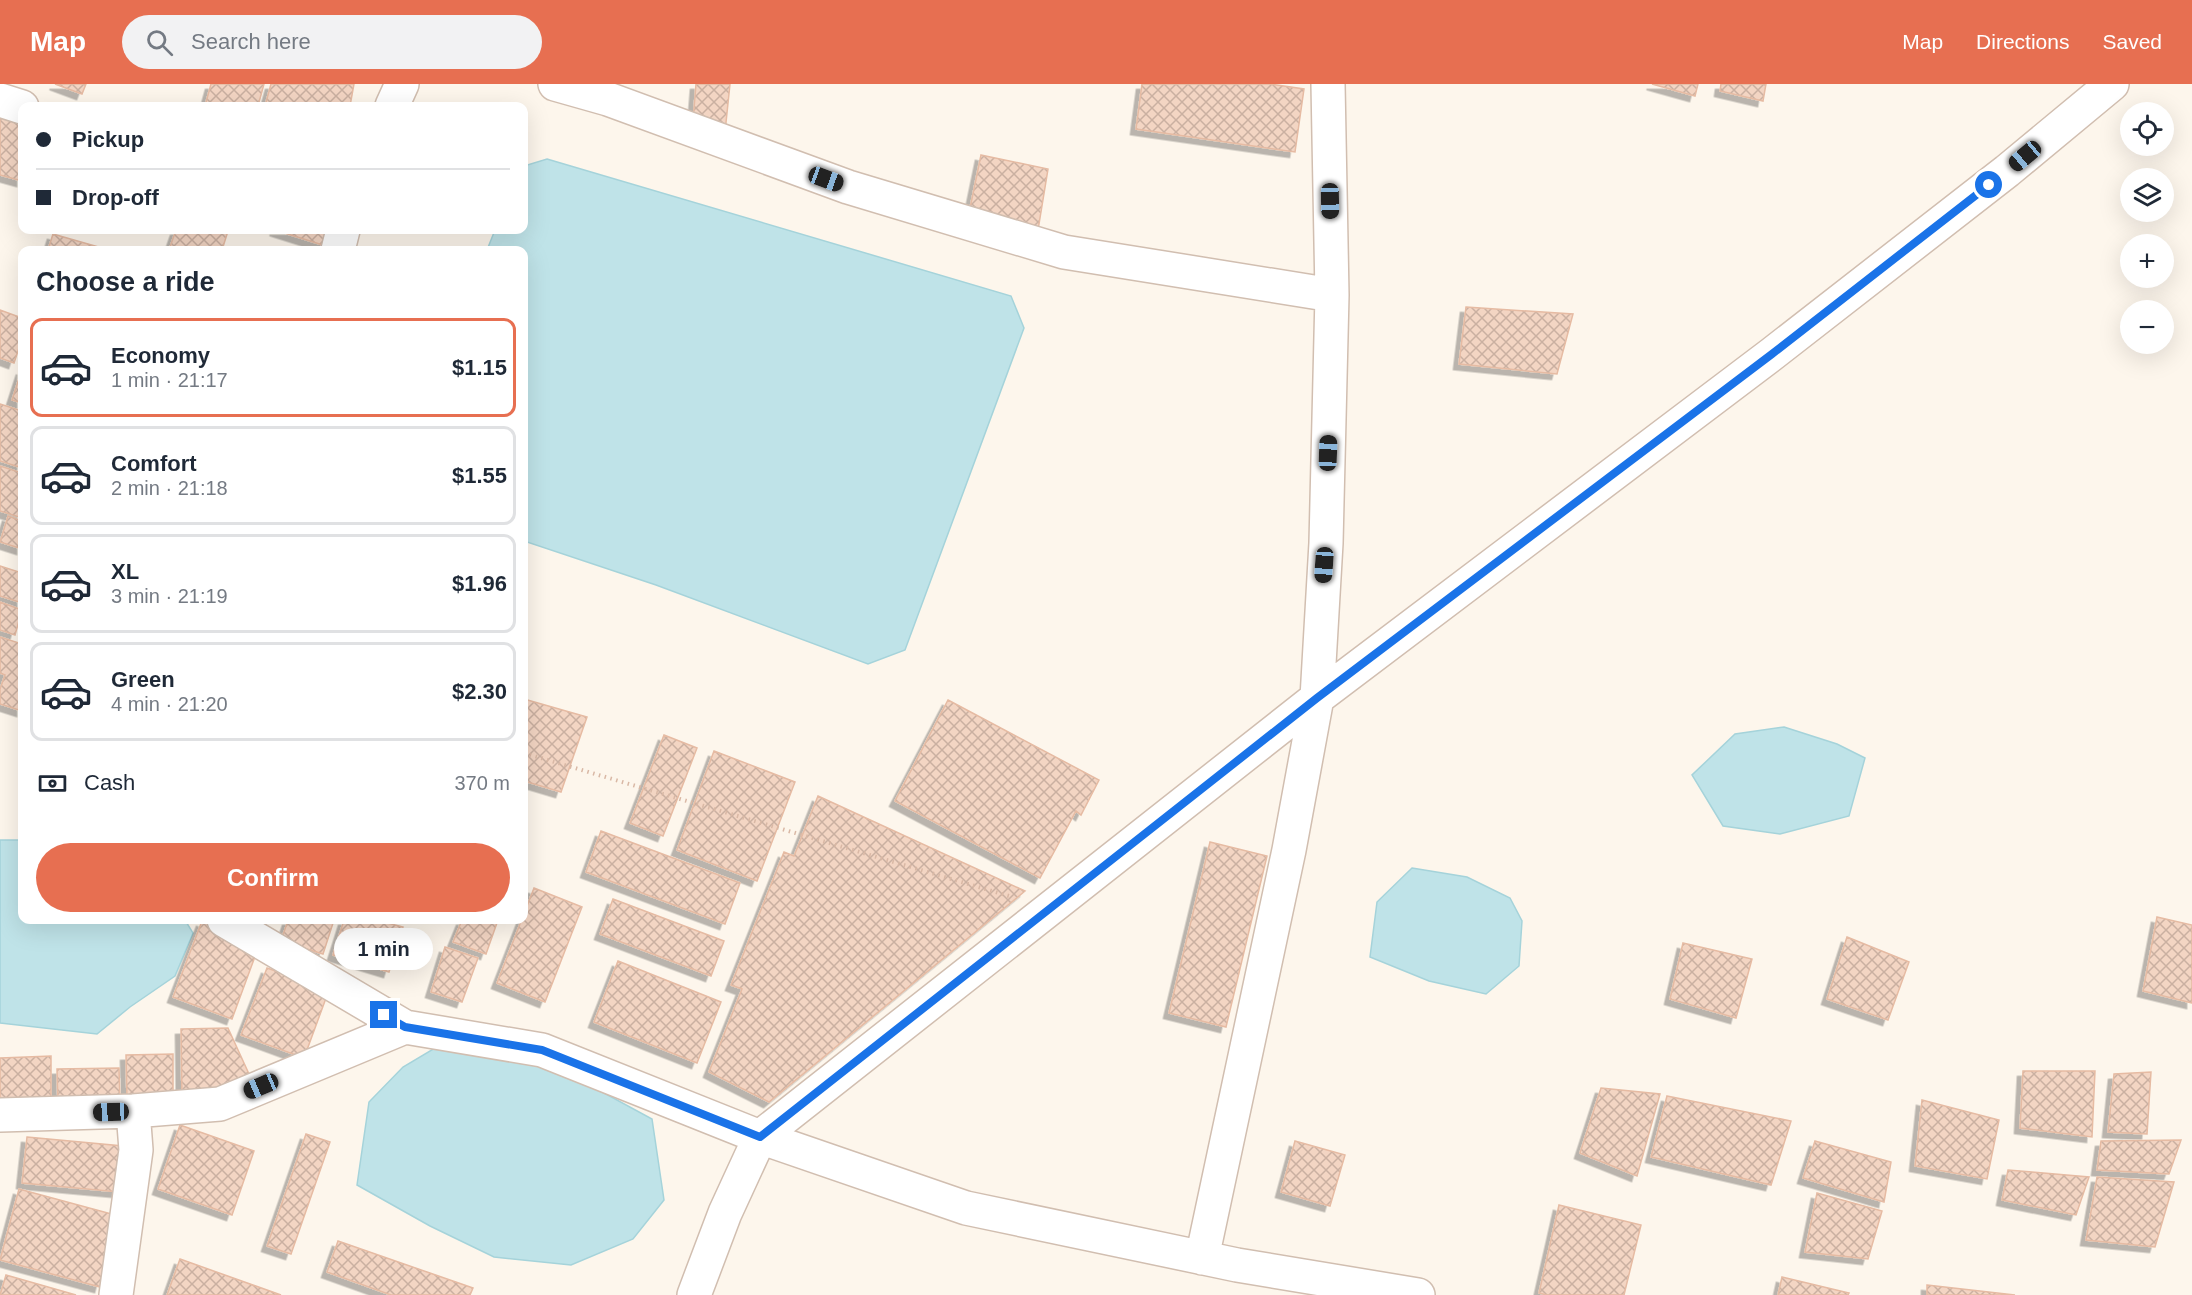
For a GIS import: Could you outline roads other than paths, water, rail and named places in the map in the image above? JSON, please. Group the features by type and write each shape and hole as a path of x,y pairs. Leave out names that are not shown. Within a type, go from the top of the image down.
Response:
{"street":[{"path":"394,102 402,84"},
{"path":"555,84 608,99 848,187 1064,252 1332,296"},
{"path":"1202,1258 1289,850 1317,698 1326,543 1332,296 1328,84"},
{"path":"694,1295 725,1213 760,1137 1317,698 1772,354 2007,171 2112,84"},
{"path":"0,100 18,106"},
{"path":"231,924 405,1027 542,1050 760,1137 966,1208 1202,1258 1418,1295"},
{"path":"0,1115 133,1111 220,1104 405,1027"},
{"path":"116,1295 136,1150 133,1111"}],"water":[{"path":"547,159 1011,296 1024,328 905,650 868,664 656,585 528,542 528,246 489,246 493,234 528,234 528,165"},
{"path":"1784,727 1837,744 1865,758 1849,816 1780,834 1723,826 1692,775 1735,734"},
{"path":"0,840 18,840 18,924 187,924 193,933 175,976 130,1007 97,1034 0,1023"},
{"path":"1412,868 1467,877 1510,898 1522,921 1519,966 1486,994 1429,981 1370,957 1377,902"},
{"path":"440,1045 547,1062 652,1119 664,1200 633,1239 571,1265 494,1257 430,1226 357,1185 369,1102 403,1067"}]}
